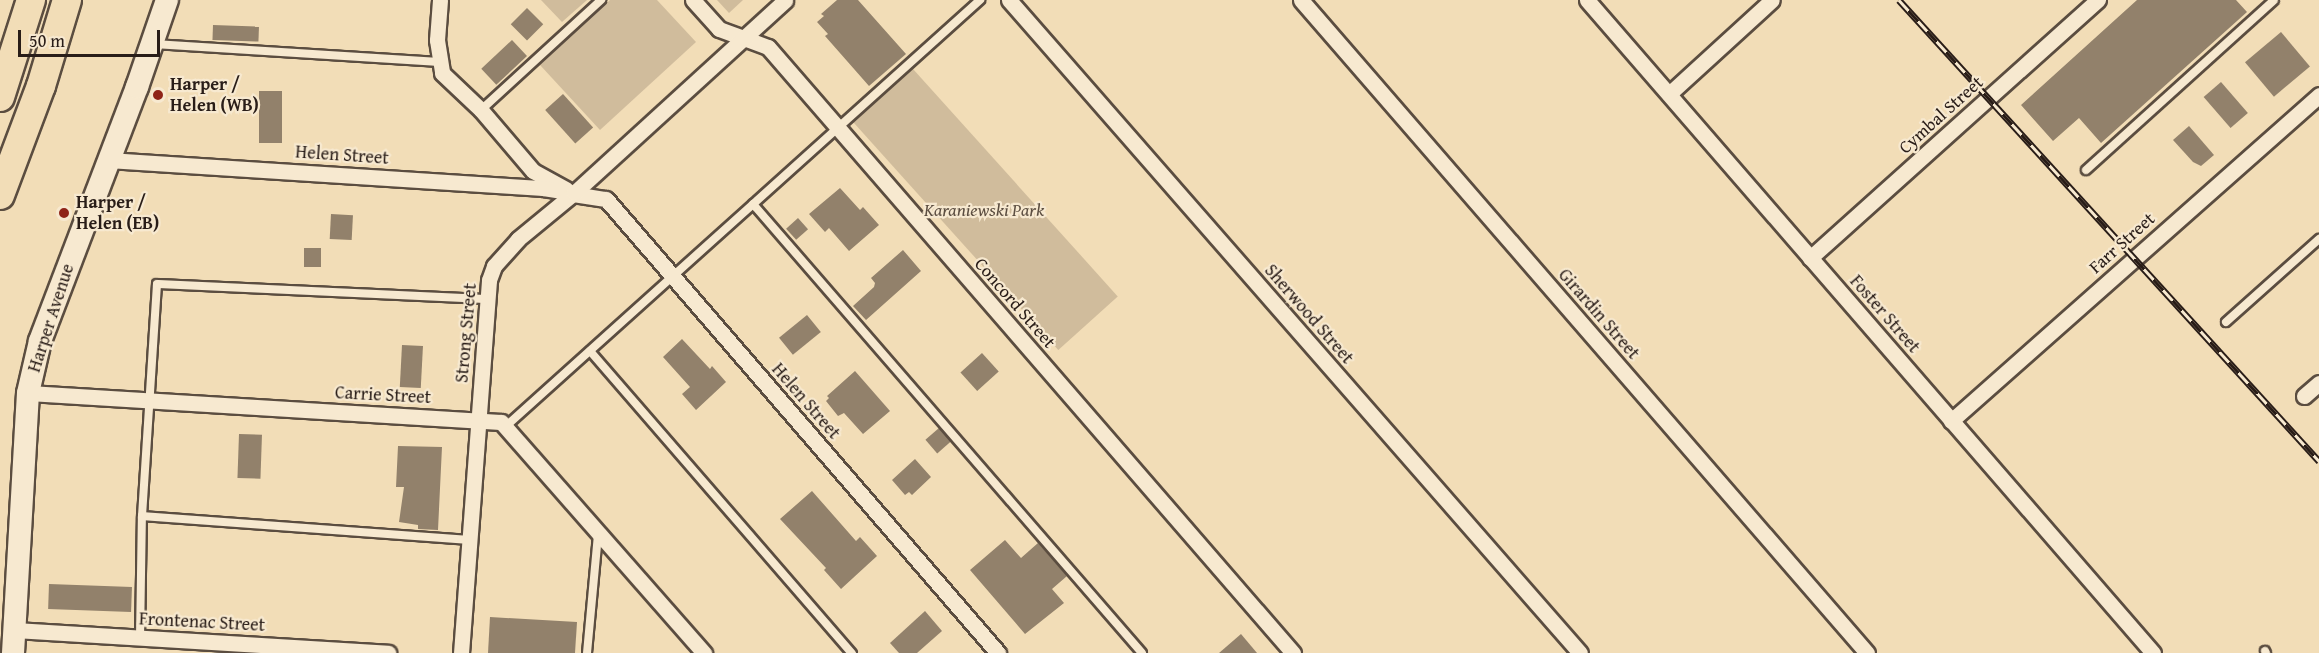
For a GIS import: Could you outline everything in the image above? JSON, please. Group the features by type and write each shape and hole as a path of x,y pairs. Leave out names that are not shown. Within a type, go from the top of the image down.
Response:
{"highway":[{"path":"0,97 31,0"},
{"path":"0,195 41,86 67,0"}],"street":[{"name":"Harper Avenue","path":"13,653 28,393 43,331 153,43 167,0"},
{"path":"440,0 437,40 439,62 444,77 480,110 533,171 573,194"},
{"name":"Concord Street","path":"693,0 719,29 768,47 1293,653"},
{"name":"Strong Street","path":"460,653 487,299 489,280 494,266 518,239 573,194 785,0"},
{"name":"Sherwood Street","path":"1009,0 1580,653"},
{"name":"Girardin Street","path":"1301,0 1868,653"},
{"name":"Foster Street","path":"1587,0 2153,653"},
{"path":"1669,94 1772,0"},
{"name":"Cymbal Street","path":"1810,258 2098,0"},
{"name":"Farr Street","path":"1951,421 2319,95"},
{"name":"Helen Street","path":"108,160 543,188 606,199 998,653"},
{"path":"2304,396 2319,383"},
{"name":"Carrie Street","path":"28,393 478,420 501,423 505,427"},
{"path":"505,427 704,653"},
{"name":"Frontenac Street","path":"14,630 388,653"}],"lane":[{"path":"480,110 601,0"},
{"path":"505,427 980,0"},
{"path":"2086,170 2274,0"},
{"path":"153,43 439,62"},
{"path":"753,204 1142,653"},
{"path":"2226,322 2319,239"},
{"path":"140,638 142,516 157,284 487,299"},
{"path":"590,351 852,653"},
{"path":"142,516 469,540"},
{"path":"587,653 598,533"}],"green space":[{"path":"541,0 587,0 562,22"},
{"path":"610,0 657,0 696,42 600,130 540,65"},
{"path":"717,0 743,0 729,13"},
{"name":"Karaniewski Park","path":"913,69 1118,296 1058,350 854,123"}],"building":[{"path":"837,0 858,0 906,54 869,86 825,36 828,34 817,22 824,16 821,14"},
{"path":"2137,0 2236,0 2247,12 2101,143 2079,118 2053,141 2021,105"},
{"path":"527,8 543,24 527,41 511,24"},
{"path":"213,25 259,27 258,42 212,40"},
{"path":"2281,32 2310,66 2274,97 2245,62"},
{"path":"512,40 527,56 496,85 481,69"},
{"path":"2221,82 2248,113 2231,128 2204,97"},
{"path":"259,91 282,91 282,143 259,143"},
{"path":"563,94 593,127 575,144 545,110"},
{"path":"2189,126 2214,155 2201,166 2193,162 2173,140"},
{"path":"840,188 860,210 863,207 879,225 849,251 829,228 825,232 809,214"},
{"path":"331,214 353,215 352,240 330,239"},
{"path":"798,218 808,229 796,240 786,229"},
{"path":"304,248 321,248 321,267 304,267"},
{"path":"903,250 921,271 866,320 853,306 874,287 875,283 871,278"},
{"path":"807,315 821,332 793,355 779,338"},
{"path":"682,339 710,369 712,366 726,382 696,410 682,394 690,387 663,357"},
{"path":"402,345 423,346 421,388 400,387"},
{"path":"982,353 999,372 977,391 960,372"},
{"path":"855,371 890,411 863,434 844,413 838,416 826,401 829,398 827,396"},
{"path":"939,428 951,442 937,453 925,440"},
{"path":"239,434 262,435 260,479 237,478"},
{"path":"398,446 442,447 438,530 418,529 418,525 399,522 404,487 396,487"},
{"path":"915,459 931,477 912,495 909,492 905,495 892,480"},
{"path":"812,491 856,541 860,537 877,556 841,589 824,570 826,568 780,519"},
{"path":"1005,540 1021,558 1038,543 1067,576 1052,589 1064,603 1025,634 970,570"},
{"path":"49,584 132,587 131,612 48,609"},
{"path":"925,611 942,631 917,653 899,653 890,643"},
{"path":"490,617 577,622 575,653 488,653"},
{"path":"1241,634 1257,653 1219,653"}],"railway":[{"path":"1899,0 2319,461"}],"place":[{"name":"Harper / Helen (WB)","path":"158,95"},
{"name":"Harper / Helen (EB)","path":"64,213"}]}
